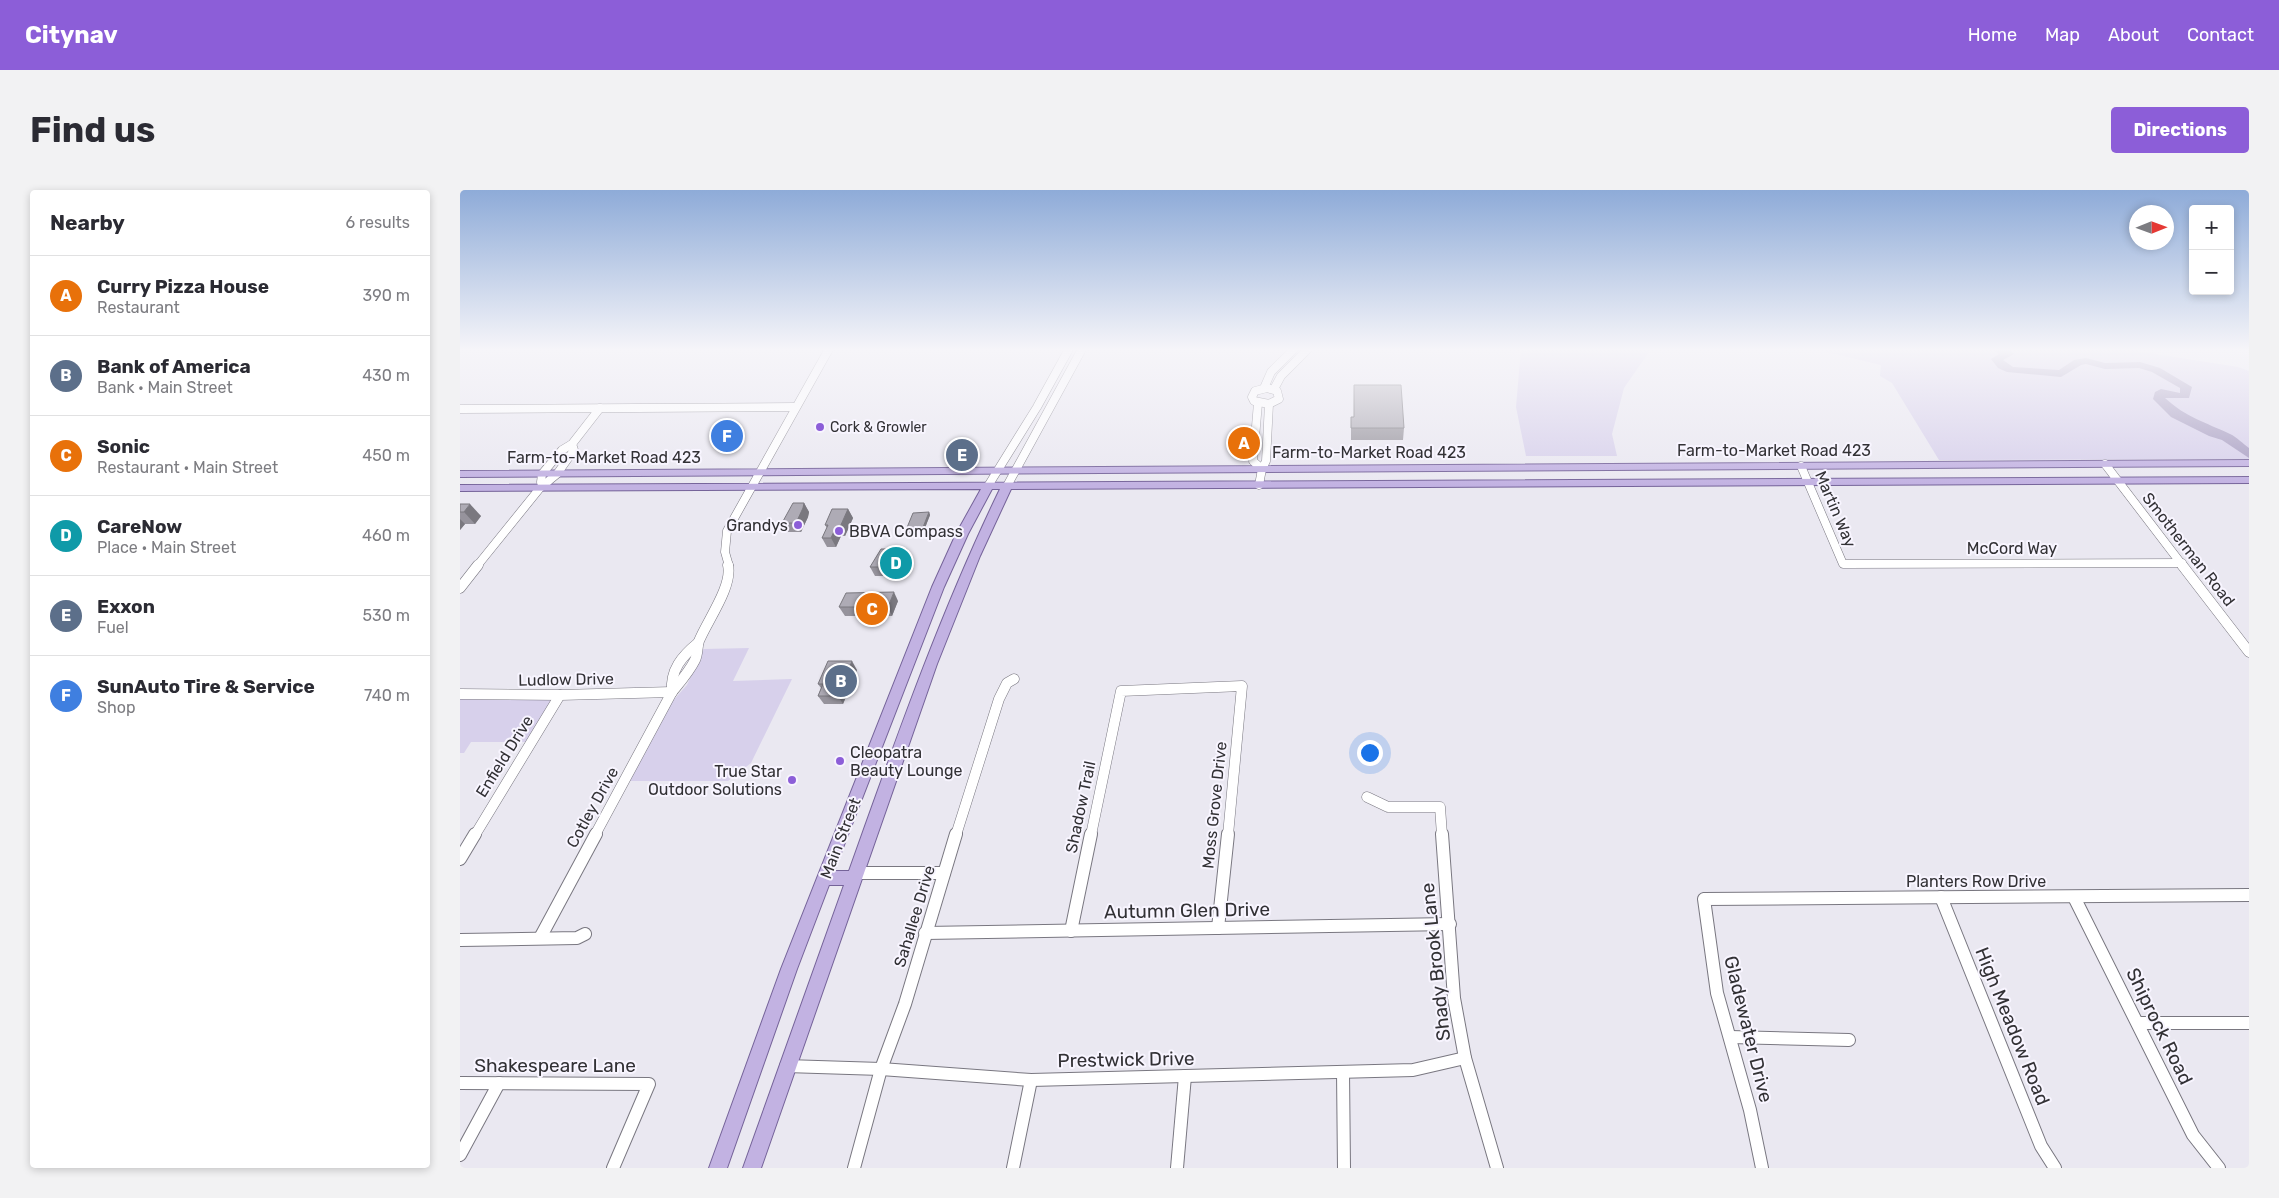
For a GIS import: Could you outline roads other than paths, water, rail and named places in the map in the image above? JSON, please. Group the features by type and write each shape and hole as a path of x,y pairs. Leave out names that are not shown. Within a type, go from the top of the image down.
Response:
{"main road":[{"name":"Farm-to-Market Road 423","path":"460,474 2249,463"},
{"name":"Farm-to-Market Road 423","path":"460,488 2249,480"},
{"name":"Main Street","path":"718,1168 789,969 938,587 962,534 988,486"},
{"name":"Main Street","path":"752,1168 786,1066 922,689 985,531 1007,486"},
{"path":"825,878 854,875"}],"street":[{"name":"Cotley Drive","path":"540,938 672,692 687,674 696,658 698,643 721,598 730,572 725,552 727,531 803,395"},
{"path":"988,486 1044,395"},
{"path":"1007,486 1057,395"},
{"path":"1253,395 1253,399 1258,403 1268,404 1279,399 1279,395"},
{"path":"1258,403 1253,461 1262,469"},
{"path":"1259,485 1262,469 1266,461 1268,404"},
{"path":"1037,407 1050,408"},
{"path":"540,488 542,474 562,450 572,444 600,408"},
{"path":"460,409 795,408"},
{"path":"460,588 540,488 557,474 574,450 572,444"},
{"name":"Smotherman Road","path":"2105,464 2182,562 2249,652"},
{"name":"Martin Way","path":"1801,466 1843,564"},
{"name":"McCord Way","path":"1843,564 2182,562"},
{"name":"Sahallee Drive","path":"854,1168 881,1069 905,1004 925,933 1000,699 1007,683 1014,679"},
{"name":"Shadow Trail","path":"1070,931 1120,691 1242,686"},
{"name":"Moss Grove Drive","path":"1218,928 1242,686"},
{"name":"Ludlow Drive","path":"460,694 560,696 672,692"},
{"name":"Enfield Drive","path":"460,859 560,696"},
{"name":"Shady Brook Lane","path":"1367,797 1388,808 1440,807 1454,998 1465,1058 1498,1168"},
{"path":"854,875 944,873"},
{"name":"Planters Row Drive","path":"1704,899 2249,895"},
{"name":"High Meadow Road","path":"1941,897 2041,1146 2055,1168"},
{"name":"Shiprock Road","path":"2074,897 2193,1134 2219,1168"},
{"name":"Gladewater Drive","path":"1704,899 1717,993 1750,1110 1762,1168"},
{"name":"Autumn Glen Drive","path":"925,933 1450,924"},
{"path":"460,940 577,938 585,934"},
{"path":"2138,1023 2249,1023"},
{"path":"1730,1037 1849,1040"},
{"name":"Prestwick Drive","path":"786,1066 881,1069 1031,1080 1413,1070 1465,1058"},
{"path":"1343,1072 1344,1168"},
{"path":"1177,1168 1185,1076"},
{"path":"1013,1168 1031,1080"},
{"name":"Shakespeare Lane","path":"460,1083 649,1084 613,1168"},
{"path":"460,1155 499,1083"}],"waterway":[{"path":"2160,395 2159,399 2175,414 2213,433 2226,437 2249,454"},
{"path":"2168,395 2185,395"}],"place":[{"name":"Cork & Growler","path":"820,427"},
{"name":"SunAuto Tire & Service","path":"727,436"},
{"name":"Curry Pizza House","path":"1244,443"},
{"name":"Exxon","path":"962,455"},
{"name":"Grandys","path":"798,525"},
{"name":"BBVA Compass","path":"839,531"},
{"name":"CareNow","path":"896,563"},
{"name":"Sonic","path":"872,609"},
{"name":"Bank of America","path":"841,681"},
{"name":"Cleopatra Beauty Lounge","path":"840,761"},
{"name":"True Star Outdoor Solutions","path":"792,780"}]}
